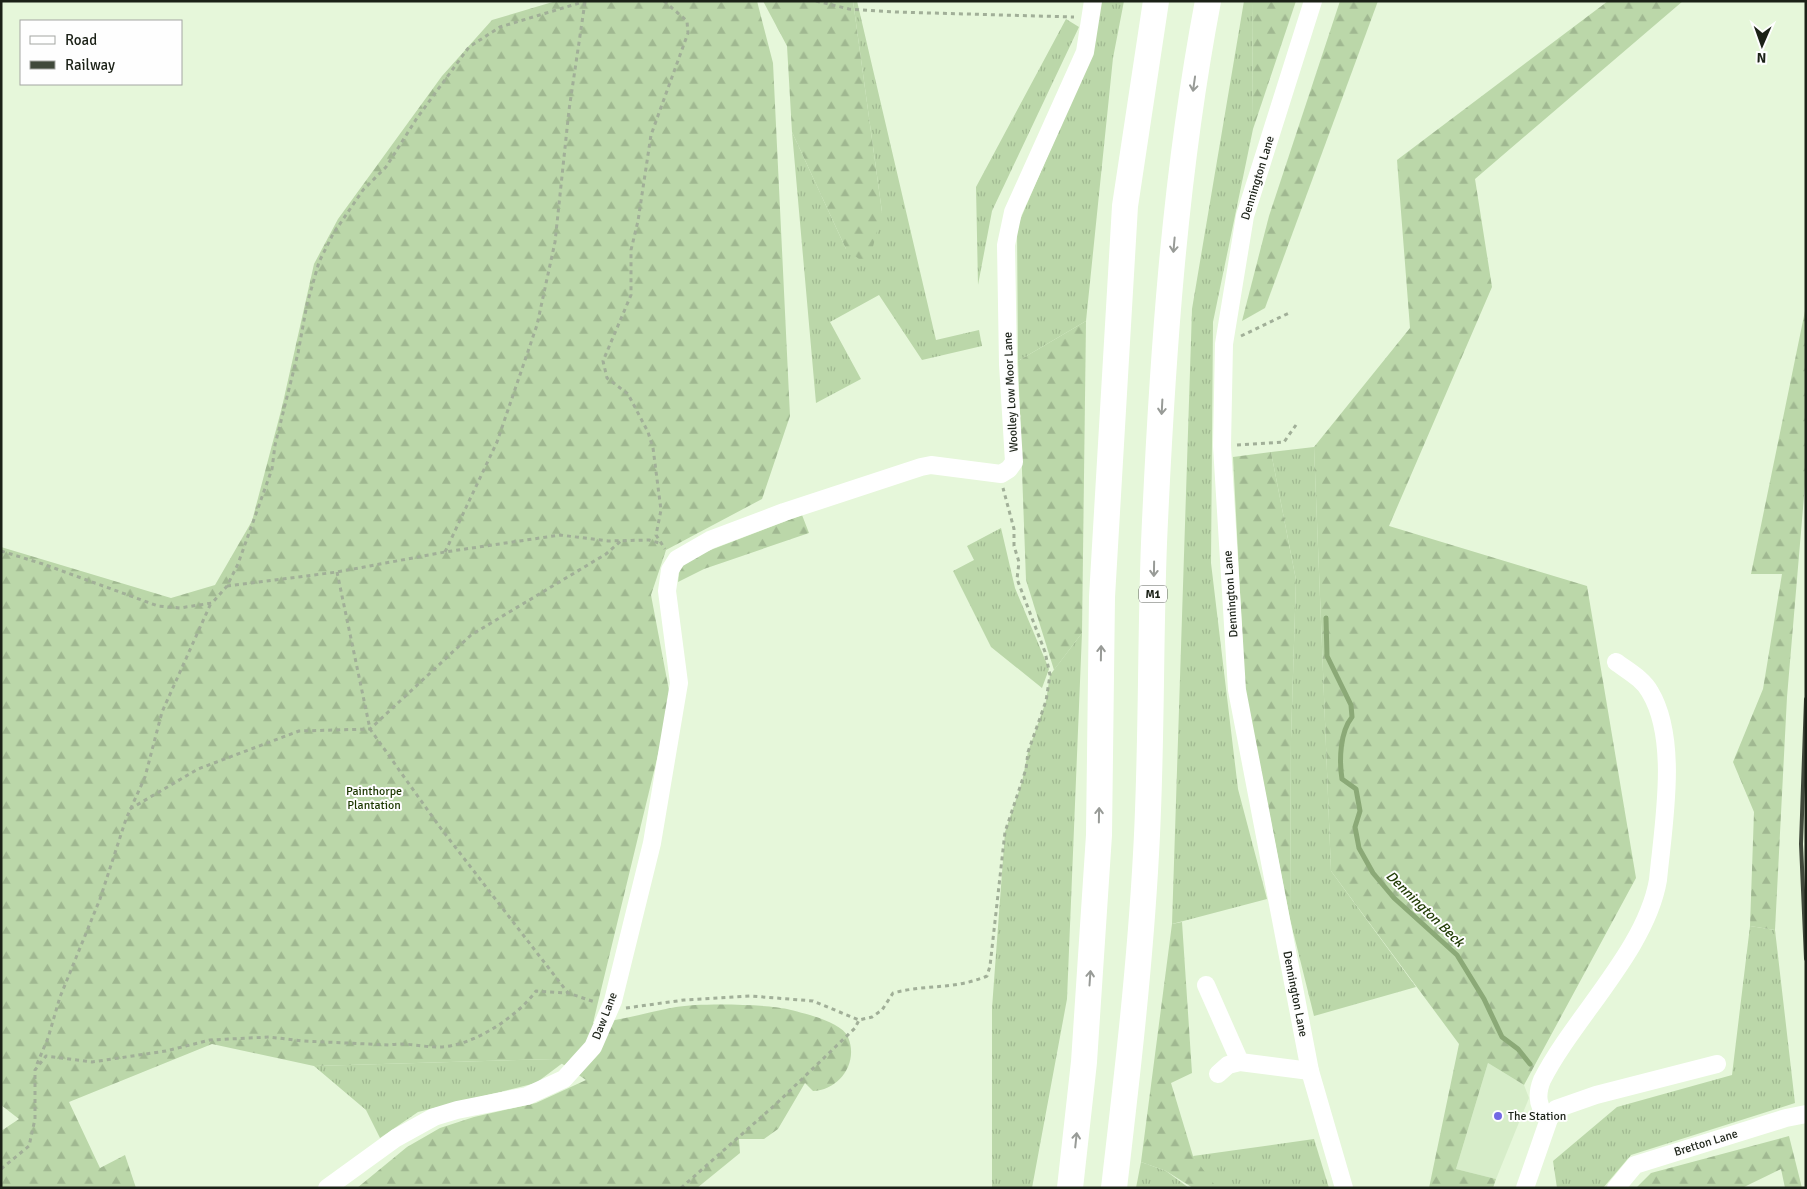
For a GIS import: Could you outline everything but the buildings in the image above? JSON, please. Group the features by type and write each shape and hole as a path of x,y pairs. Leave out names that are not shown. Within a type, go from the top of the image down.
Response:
{"highway":[{"path":"1070,1188 1084,1062 1099,835 1102,597 1126,206 1156,1"},
{"name":"M1","path":"1114,1188 1135,1004 1146,853 1154,543 1164,365 1180,174 1199,47 1208,1"},
{"path":"1199,47 1213,1"}],"street":[{"name":"Dennington Lane","path":"1313,1 1245,216 1224,344 1222,446 1237,690 1310,1071 1344,1188"},
{"name":"Woolley Low Moor Lane","path":"677,559 710,540 784,512 921,467 931,465 1001,474 1009,469 1014,462 1008,364 1006,245 1013,212 1085,52 1091,10"},
{"name":"Daw Lane","path":"327,1188 396,1138 434,1117 457,1110 526,1096 558,1082 569,1074 593,1047 613,1001 652,843 679,683 667,591 670,570 677,559"},
{"path":"1549,1119 1541,1111 1539,1105 1539,1088 1542,1080 1640,930 1655,898 1658,880 1666,762 1659,710 1644,683 1616,662"},
{"path":"1206,985 1240,1062"},
{"path":"1218,1074 1228,1065 1240,1062 1310,1071"},
{"path":"1525,1188 1549,1119 1556,1109 1596,1095 1716,1064"},
{"name":"Bretton Lane","path":"1616,1188 1635,1165 1786,1118 1806,1114"}],"path":[{"path":"35,1070 48,1038 60,997 100,899 130,809 145,777 162,712 212,603 227,586 255,520 272,469 275,445 298,353 307,304 319,262 333,234 363,190 386,167 417,118 469,46 500,27 586,1 568,110 555,242 537,325 497,442 444,552"},
{"path":"664,1 687,21 688,33 684,49 651,135 638,221 631,250 631,295 603,360 607,378 628,394 648,432 653,448 661,510 656,535 660,543 677,559"},
{"path":"816,1 849,9 1013,17 1056,16 1091,10"},
{"path":"1224,344 1289,313"},
{"path":"1222,446 1284,442 1296,425"},
{"path":"227,586 337,572 444,552 560,535 622,540 649,540 660,543"},
{"path":"130,809 198,769 298,731 370,729 471,636 606,554 622,540"},
{"path":"1,551 43,564 158,606 180,608 212,603"},
{"path":"337,572 370,729 439,826 568,993"},
{"path":"681,1188 776,1104 855,1028 859,1020"}],"shaded area":[{"path":"1488,1063 1524,1085 1529,1098 1496,1179 1456,1169"}],"green space":[{"name":"Painthorpe Plantation","path":"556,1 757,1 773,63 790,416 762,499 666,550 651,595 671,701 593,1023 686,1006 748,1005 777,1007 811,1015 838,1026 848,1037 851,1047 849,1065 831,1086 813,1091 805,1083 778,1129 764,1139 739,1139 740,1153 697,1188 357,1188 407,1147 440,1128 474,1117 536,1103 586,1080 555,1059 314,1066 212,1044 69,1102 100,1168 125,1155 136,1188 1,1188 1,1131 19,1119 1,1105 1,547 171,598 215,585 252,521 282,407 314,264 338,219 442,76 492,20"},
{"path":"763,1 853,1 882,212 868,266 846,249 792,132 787,46"},
{"path":"853,1 857,1 936,340 979,330 982,346 922,360 879,295 830,322 861,379 816,403 792,132 846,249 882,212"},
{"path":"1100,1 1124,1 1113,58 1086,321 1018,361 1017,227 1092,53"},
{"path":"1244,1 1252,1 1253,129 1213,322 1211,563 1238,789 1267,899 1172,924 1192,309"},
{"path":"1252,1 1296,1 1253,129"},
{"path":"1340,1 1378,1 1265,308 1242,321 1269,216"},
{"path":"1608,1 1683,1 1475,179 1492,287 1389,526 1587,586 1636,878 1524,1085 1488,1063 1456,1169 1496,1179 1493,1188 1429,1188 1459,1044 1331,871 1314,447 1410,328 1397,160"},
{"path":"1066,19 1079,27 992,211 978,285 976,187"},
{"path":"1806,306 1806,473 1787,697 1775,930 1750,926 1754,812 1733,762 1763,689 1782,574 1751,574"},
{"path":"1086,321 1082,633 1054,670 1026,580 1018,361"},
{"path":"1314,447 1331,871 1416,987 1314,1016 1290,919 1291,738 1296,580 1271,452"},
{"path":"1271,452 1296,580 1291,738 1290,919 1245,689 1233,457"},
{"path":"802,515 809,533 704,569 678,582 680,566 695,556"},
{"path":"1001,528 1015,588 1049,669 1042,688 991,647 953,571 974,560 967,546"},
{"path":"1082,633 1067,999 1032,1188 992,1188 992,1008 1005,832 1022,782 1028,752 1046,701 1050,675"},
{"path":"1182,922 1192,1073 1171,1083 1193,1156 1217,1188 1193,1188 1166,1171 1141,1162 1172,924"},
{"path":"1750,926 1775,930 1795,1103 1631,1155 1603,1188 1557,1188 1553,1161 1617,1107 1732,1075"},
{"path":"555,1059 564,1062 536,1083 418,1112 380,1138 366,1110 314,1066"},
{"path":"1789,1136 1802,1188 1785,1188 1781,1169 1742,1188 1636,1188 1651,1173"},
{"path":"1314,1139 1329,1188 1211,1188 1193,1156"},
{"path":"1141,1162 1166,1171 1189,1188 1136,1188"}],"waterway":[{"name":"Dennington Beck","path":"1326,618 1327,656 1351,705 1352,717 1345,730 1341,746 1341,763 1342,779 1356,789 1360,811 1355,827 1359,848 1373,873 1394,898 1457,955 1484,999 1502,1037 1518,1049 1530,1064"}],"railway":[{"path":"1806,699 1801,844 1806,959"}],"place":[{"name":"The Station","path":"1498,1116"}]}
